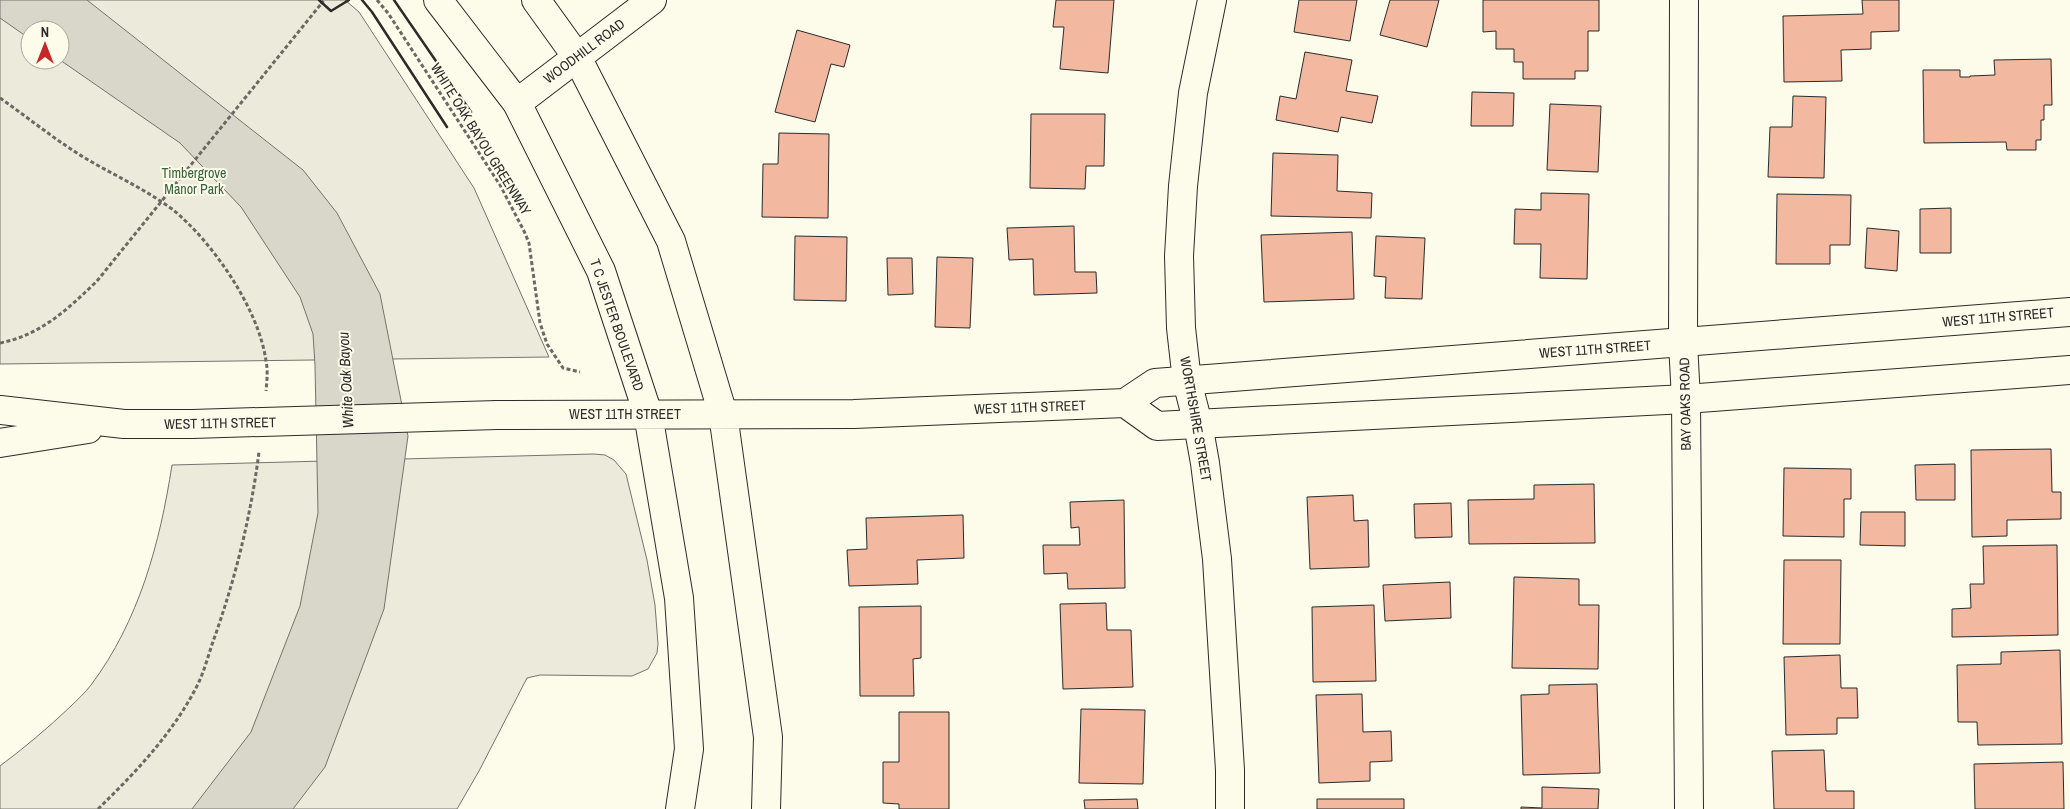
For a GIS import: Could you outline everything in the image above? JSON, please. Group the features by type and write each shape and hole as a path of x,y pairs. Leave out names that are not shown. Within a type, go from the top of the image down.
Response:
{"main road":[{"name":"T C JESTER BOULEVARD","path":"438,0 517,103 601,271 648,414 679,598 689,749 680,809"},
{"path":"536,0 577,57 671,241 723,414 768,738 766,809"},
{"name":"WOODHILL ROAD","path":"517,103 652,0"},
{"name":"WORTHSHIRE STREET","path":"1212,0 1193,92 1183,186 1180,265 1181,328 1187,381 1198,424 1217,559 1230,770 1230,809"},
{"name":"BAY OAKS ROAD","path":"1684,0 1683,342 1686,399 1689,809"},
{"name":"WEST 11TH STREET","path":"0,410 124,424 192,424 497,415 854,414 1126,403 1155,383 2070,312"},
{"path":"1126,403 1157,426 1686,399 2070,370"},
{"name":"WEST 11TH STREET","path":"0,442 124,424"}],"path":[{"path":"0,343 42,328 70,308 97,281 324,0"},
{"name":"WHITE OAK BAYOU GREENWAY","path":"376,0 388,13 500,185 529,243 536,302 547,344 563,368 580,372"}],"green space":[{"name":"Timbergrove Manor Park","path":"0,0 345,0 359,12 474,188 549,357 0,364"},
{"path":"605,455 614,460 626,474 647,560 655,605 657,653 648,669 632,676 540,675 527,678 457,809 0,809 0,766 45,730 86,691 108,660 122,635 135,608 154,552 172,465"}],"water":[{"name":"White Oak Bayou","path":"0,0 87,0 303,170 337,213 380,294 408,436 384,609 325,767 293,809 192,809 251,732 300,606 318,513 313,334 300,297 241,207 180,143 70,67 70,20 20,20 20,32 0,18"}],"building":[{"path":"1056,0 1114,0 1108,73 1060,69 1064,27 1053,27"},
{"path":"1299,0 1357,0 1350,41 1294,32"},
{"path":"1390,0 1439,0 1427,47 1380,35"},
{"path":"1483,0 1599,0 1599,31 1588,31 1588,71 1575,71 1575,79 1523,79 1523,62 1514,62 1514,49 1496,49 1496,31 1483,32"},
{"path":"1862,0 1899,0 1899,31 1871,32 1871,49 1841,50 1842,81 1784,82 1783,16 1863,14"},
{"path":"797,30 850,45 844,67 831,64 815,122 775,112"},
{"path":"1305,52 1352,60 1346,91 1378,96 1372,123 1341,117 1338,132 1276,120 1280,96 1296,99"},
{"path":"2051,59 2052,105 2044,105 2044,120 2041,120 2041,140 2036,140 2036,150 2007,150 2006,142 1924,143 1923,70 1960,70 1960,77 1995,75 1994,60"},
{"path":"1472,92 1514,93 1513,126 1471,126"},
{"path":"1793,96 1826,97 1824,178 1768,177 1770,127 1792,127"},
{"path":"1550,104 1601,106 1598,172 1547,170"},
{"path":"1031,114 1105,114 1104,166 1086,166 1085,189 1030,188"},
{"path":"779,133 829,134 828,218 762,217 763,164 778,164"},
{"path":"1273,153 1338,155 1337,191 1372,193 1371,218 1271,216"},
{"path":"1541,193 1589,194 1587,279 1540,278 1541,244 1514,244 1515,209 1541,210"},
{"path":"1777,194 1851,195 1850,245 1830,245 1830,264 1776,264"},
{"path":"1951,208 1951,253 1920,253 1920,209"},
{"path":"1074,226 1075,272 1096,272 1097,293 1034,295 1033,259 1009,260 1007,228"},
{"path":"1867,228 1899,231 1897,271 1865,268"},
{"path":"1352,232 1354,299 1264,302 1261,235"},
{"path":"795,236 847,237 846,301 794,300"},
{"path":"1376,236 1425,238 1422,299 1385,298 1386,277 1374,276"},
{"path":"937,257 973,258 970,328 935,327"},
{"path":"887,258 912,258 913,294 888,295"},
{"path":"2051,449 2052,492 2061,492 2061,519 2007,520 2007,536 1972,537 1971,450"},
{"path":"1955,464 1955,500 1916,500 1915,465"},
{"path":"1784,468 1851,469 1851,499 1844,499 1844,537 1783,536"},
{"path":"1594,484 1595,543 1469,544 1468,500 1534,499 1534,485"},
{"path":"1353,495 1354,521 1368,520 1369,567 1310,569 1307,497"},
{"path":"1124,500 1125,588 1068,589 1067,573 1044,574 1043,545 1080,545 1079,527 1071,528 1070,502"},
{"path":"1451,503 1452,537 1415,538 1414,504"},
{"path":"1861,512 1905,512 1905,546 1860,545"},
{"path":"963,515 964,558 917,560 918,584 849,586 847,550 867,549 866,518"},
{"path":"2057,545 2058,635 1952,637 1952,609 1971,608 1970,584 1984,584 1983,546"},
{"path":"1784,560 1841,560 1840,644 1783,644"},
{"path":"1514,577 1579,579 1579,605 1599,605 1598,669 1512,668"},
{"path":"1450,582 1451,618 1385,621 1383,585"},
{"path":"1106,603 1107,630 1131,630 1133,687 1063,689 1060,604"},
{"path":"1374,605 1376,681 1313,682 1312,607"},
{"path":"921,606 921,658 913,659 914,696 860,696 859,607"},
{"path":"2060,650 2062,744 1978,745 1977,722 1958,722 1957,665 2001,664 2001,652"},
{"path":"1840,655 1841,688 1857,688 1858,718 1837,718 1837,734 1786,735 1784,657"},
{"path":"1597,684 1600,773 1523,775 1521,695 1549,694 1549,685"},
{"path":"1362,694 1363,732 1391,731 1392,761 1370,762 1370,781 1319,783 1316,695"},
{"path":"1081,709 1145,710 1143,784 1079,783"},
{"path":"899,712 949,712 949,809 899,809 899,804 883,803 883,762 899,762"},
{"path":"1824,750 1826,791 1854,791 1854,809 1774,809 1772,751"},
{"path":"2063,762 2064,809 1975,809 1974,764"},
{"path":"1542,787 1599,789 1598,809 1521,809 1521,807 1542,808"},
{"path":"1137,799 1138,809 1085,809 1084,800"},
{"path":"1317,799 1404,799 1404,809 1317,809"}],"wall":[{"path":"319,0 331,11 349,0"},
{"path":"362,0 372,12 447,127"},
{"path":"394,0 471,112"}]}
